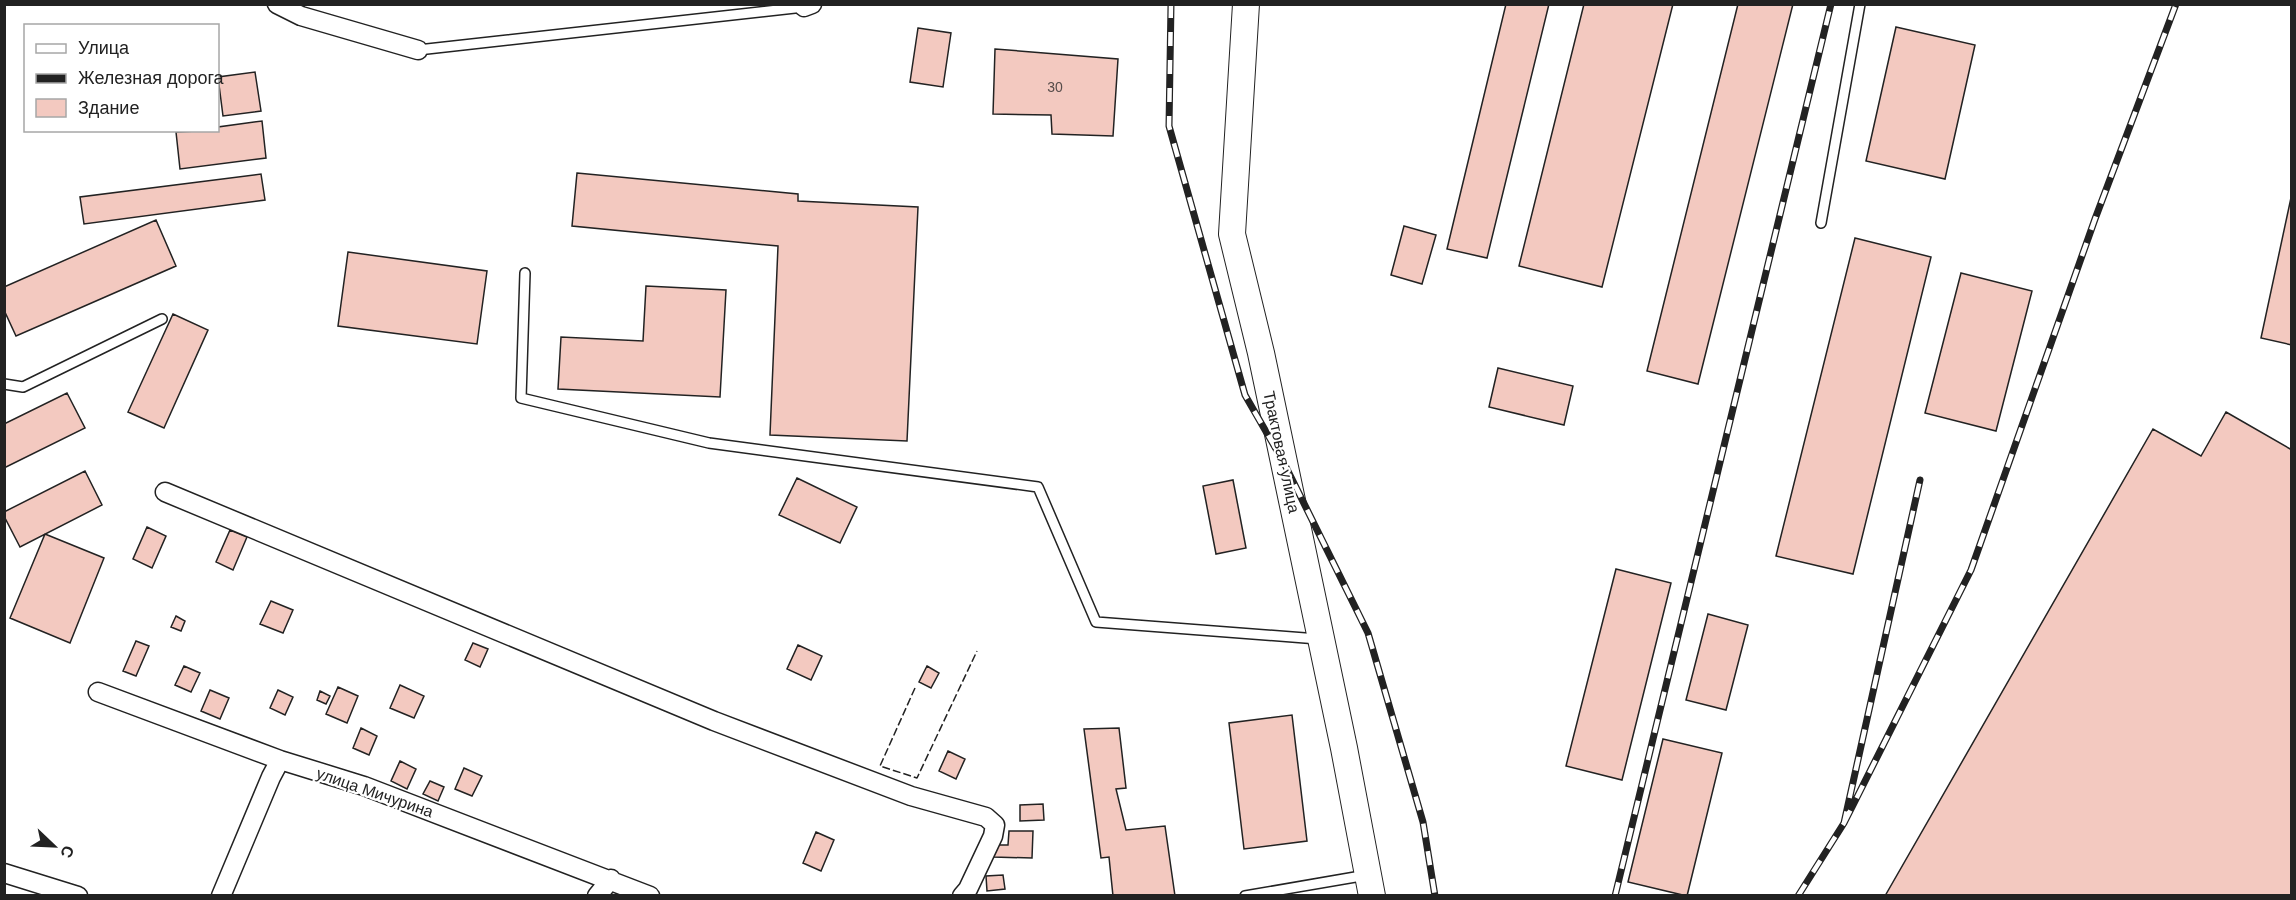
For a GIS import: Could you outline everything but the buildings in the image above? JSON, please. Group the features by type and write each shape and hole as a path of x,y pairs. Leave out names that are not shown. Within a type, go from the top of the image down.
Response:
{"main road":[{"name":"Трактовая улица","path":"1246,4 1232,234 1261,353 1370,885"}],"street":[{"path":"277,4 301,16 418,50"},
{"path":"165,492 714,721 911,796 986,816 995,825 993,836 970,893"},
{"name":"улица Мичурина","path":"98,692 280,760 363,786 611,879 650,896"},
{"path":"221,896 280,760"},
{"path":"4,873 78,896"},
{"path":"597,896 611,879"}],"lane":[{"path":"1821,223 1860,4"},
{"path":"418,50 808,6"},
{"path":"525,273 521,398 709,443 1038,487 1096,622 1321,639"},
{"path":"4,384 23,387 162,319"},
{"path":"1245,896 1370,885"}],"railway":[{"path":"1171,4 1169,126 1245,395 1284,463 1368,633 1423,822 1435,896"},
{"path":"1615,896 1831,4"},
{"path":"1844,823 1971,570 2095,219 2176,4"},
{"path":"1798,896 1844,823 1920,480"}],"fence":[{"path":"915,688 880,766 917,778 977,651"}]}
